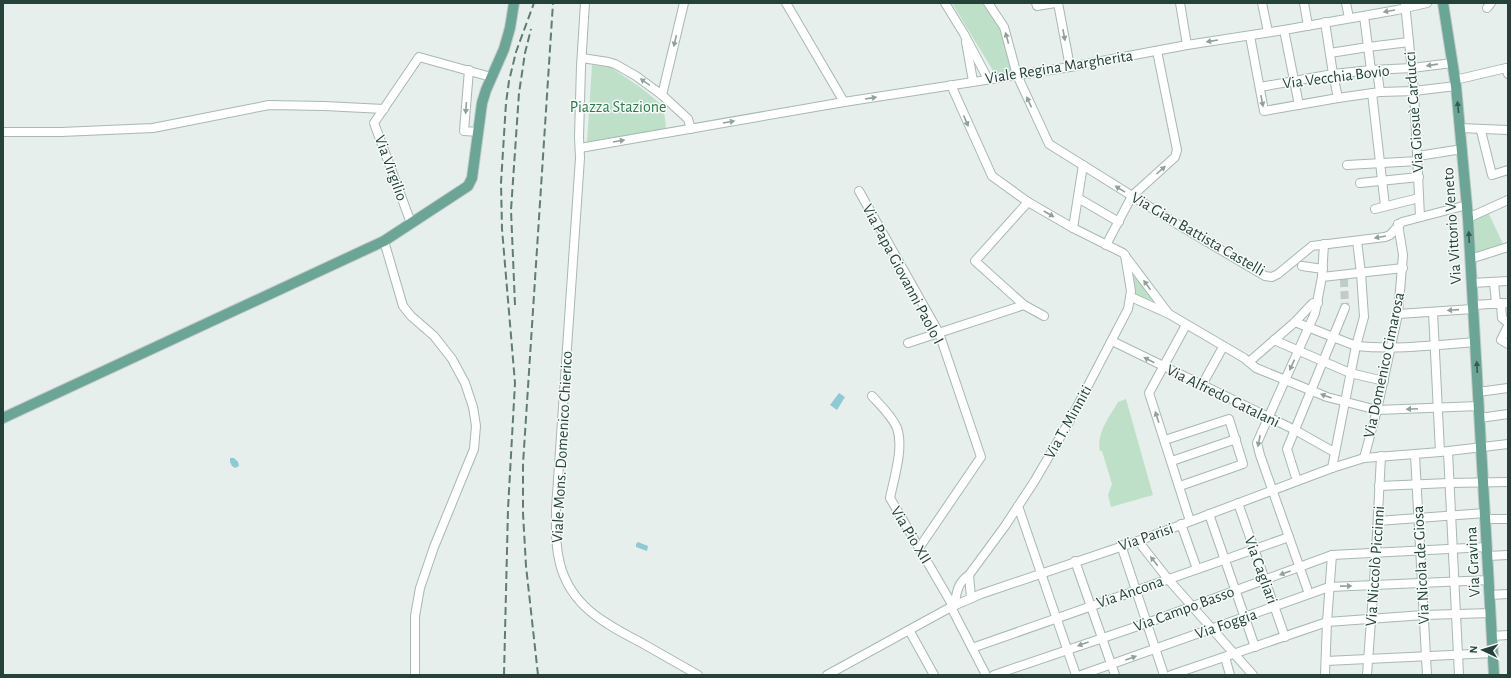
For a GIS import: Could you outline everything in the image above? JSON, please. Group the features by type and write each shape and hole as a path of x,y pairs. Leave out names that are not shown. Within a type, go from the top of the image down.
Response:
{"main road":[{"path":"3,418 384,241 468,186 472,178 482,103 491,77 504,49 510,28 514,3"},
{"name":"Via Vittorio Veneto","path":"1443,3 1455,83 1467,205 1481,448"},
{"name":"Via Gravina","path":"1481,448 1494,675"}],"street":[{"name":"Viale Mons. Domenico Chierico","path":"586,3 582,58 579,137 580,158 556,509 556,544 560,564 566,580 574,594 591,613 603,622 698,675"},
{"path":"662,95 684,3"},
{"path":"786,3 844,102"},
{"path":"945,3 964,34 988,79"},
{"name":"Via Gian Battista Castelli","path":"989,3 1004,27 1016,74 1049,144 1265,276 1272,277 1278,274 1312,246 1388,236 1398,224 1467,205"},
{"path":"1036,3 1037,6 1055,3"},
{"path":"1058,3 1070,66"},
{"path":"1180,3 1187,45"},
{"path":"1262,3 1268,32"},
{"path":"1304,3 1308,26"},
{"path":"1346,3 1349,18"},
{"name":"Viale Regina Margherita","path":"691,129 844,102 1070,66 1187,45 1250,36 1397,10 1405,5 1427,3"},
{"name":"Via Giosuè Carducci","path":"1405,5 1414,91 1420,217"},
{"path":"1364,16 1368,47 1374,70 1380,162 1385,206"},
{"path":"1325,22 1338,98"},
{"path":"1284,30 1299,105"},
{"path":"964,34 973,81"},
{"path":"1250,36 1264,111 1376,92 1414,91 1507,71"},
{"path":"1330,53 1409,42"},
{"path":"1106,245 1132,196 1175,157 1177,150 1157,51"},
{"name":"Via Virgilio","path":"411,222 374,123 419,58 491,77"},
{"path":"580,148 691,129 688,119 662,95 636,76 615,64 582,58"},
{"name":"Via Vecchia Bovio","path":"1260,87 1333,74 1412,68 1452,63"},
{"path":"468,70 464,131 479,132"},
{"path":"951,85 992,176 1028,202 1073,228 1125,255 1169,314"},
{"path":"3,132 61,132 153,128 269,105 384,109"},
{"path":"1460,128 1508,130"},
{"path":"1481,131 1492,175 1508,170"},
{"path":"1347,165 1418,158 1462,150"},
{"path":"1073,228 1083,166"},
{"path":"1360,183 1419,177"},
{"name":"Via Papa Giovanni Paolo I","path":"859,191 939,333 981,457 919,548"},
{"path":"1078,198 1119,222"},
{"path":"1375,209 1419,198"},
{"path":"1468,218 1508,200"},
{"path":"1028,202 975,261 1024,305 1044,316"},
{"name":"Via Domenico Cimarosa","path":"1364,458 1384,381 1398,314 1403,268 1403,250 1398,224"},
{"path":"384,241 403,306 411,316 434,336 452,359 465,383 473,407 476,426 474,449 434,547 420,588 415,616 415,675"},
{"path":"1332,468 1350,373 1364,317 1357,241"},
{"path":"1308,594 1257,443 1309,328 1318,303 1324,244"},
{"path":"1470,259 1508,247"},
{"name":"Via T. Minniti","path":"953,606 957,589 964,578 969,575 1018,506 1052,452 1128,309 1131,297 1131,286 1125,255"},
{"path":"1302,266 1322,273 1344,277 1361,273 1403,268"},
{"path":"1472,283 1508,280"},
{"path":"1494,282 1502,303 1502,318 1508,323"},
{"path":"1131,297 1169,314 1249,362 1256,368 1327,397 1377,410 1479,406"},
{"path":"1249,362 1295,322 1313,303 1318,303"},
{"path":"1398,314 1433,312 1502,303"},
{"path":"908,343 1024,305"},
{"path":"1297,481 1287,449 1345,308"},
{"path":"1433,312 1438,408 1449,483 1459,675"},
{"path":"1295,322 1356,346 1391,347 1476,342"},
{"path":"1186,325 1149,393 1190,520"},
{"path":"1508,326 1501,340 1508,344"},
{"path":"1274,340 1298,352 1350,373 1384,381"},
{"name":"Via Alfredo Catalani","path":"1112,341 1295,430 1334,452"},
{"path":"1202,385 1224,347"},
{"path":"1478,392 1508,388"},
{"name":"Via Pio XII","path":"872,396 889,415 897,428 898,460 890,498 953,606 986,675"},
{"path":"1480,418 1508,414"},
{"path":"1165,440 1229,419 1236,439 1243,464 1180,486"},
{"path":"1172,461 1236,439"},
{"name":"Via Parisi","path":"827,675 953,606 971,598 1121,545 1138,541 1190,520 1332,468 1364,458 1415,455 1508,444"},
{"name":"Via Nicola de Giosa","path":"1415,455 1427,675"},
{"name":"Via Niccolò Piccinni","path":"1367,675 1372,619 1381,456"},
{"path":"1380,486 1508,482"},
{"name":"Via Cagliari","path":"1238,503 1285,637"},
{"path":"1018,506 1076,675"},
{"path":"1209,514 1256,647"},
{"path":"1378,521 1450,515 1485,516 1508,519"},
{"path":"1181,524 1197,569"},
{"name":"Via Ancona","path":"972,648 1288,537"},
{"path":"1138,541 1192,607 1253,675"},
{"path":"1121,545 1164,675"},
{"name":"Via Campo Basso","path":"994,675 1102,637 1147,623 1332,555 1453,549 1487,551 1508,555"},
{"path":"1325,675 1332,555"},
{"path":"1075,561 1116,675"},
{"path":"969,575 971,598"},
{"name":"Via Foggia","path":"1080,675 1329,587 1489,580"},
{"path":"1490,595 1508,594"},
{"path":"1171,675 1327,622 1424,615 1490,613"},
{"path":"909,630 934,675"},
{"path":"1492,636 1508,635"},
{"path":"1326,661 1492,653"},
{"path":"1224,657 1230,675"}],"green space":[{"path":"952,3 982,3 1000,29 1012,71 995,74"},
{"name":"Piazza Stazione","path":"592,65 610,67 640,87 662,105 666,129 587,142"},
{"path":"1488,212 1504,246 1475,255 1471,220"},
{"path":"1136,276 1153,299 1148,303 1137,297 1134,292 1132,280"},
{"path":"1126,399 1153,495 1111,507 1108,495 1112,484 1102,451 1100,451 1099,444 1104,425 1118,402"}],"water":[{"path":"839,393 845,397 837,410 830,405"},
{"path":"230,458 234,458 238,462 239,466 235,468 232,466"},
{"path":"638,542 648,546 647,551 636,547"}],"tunnel":[{"path":"1344,279 1345,308"}],"railway":[{"path":"504,675 508,509 515,383 502,229 501,183 506,103 509,81 516,52 534,3"},
{"path":"538,675 526,566 523,513 523,464 553,3"},
{"path":"515,305 511,210 519,93 525,53 531,29"}]}
